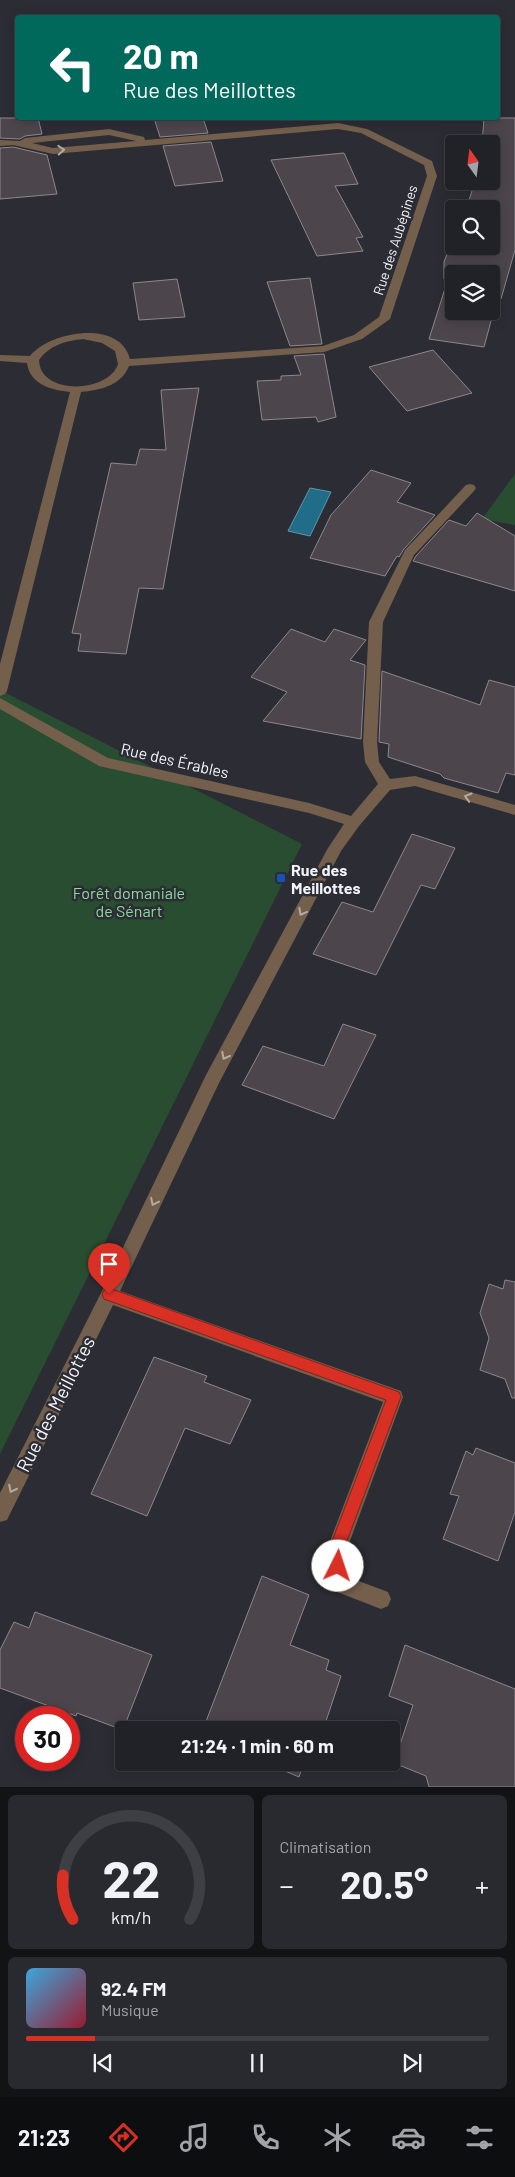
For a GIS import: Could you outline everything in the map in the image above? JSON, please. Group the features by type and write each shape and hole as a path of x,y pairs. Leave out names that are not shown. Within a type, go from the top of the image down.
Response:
{"street":[{"name":"Rue des Aubépines","path":"0,143 13,142 54,151 338,126 364,131 428,163 432,176 384,319 358,337 324,349 125,363"},
{"path":"83,336 100,338 114,344 123,353 125,363 121,373 109,382 94,388 76,390 58,387 44,381 35,372 33,360 38,352 50,343 65,338 83,336"},
{"path":"0,358 33,360"},
{"path":"0,691 76,390"},
{"path":"470,488 409,553 376,622 370,742 372,762 386,785 415,781 515,810"},
{"name":"Rue des Érables","path":"0,702 104,762 309,808 354,822"},
{"name":"Rue des Meillottes","path":"0,1513 109,1294 212,1080 335,848 354,822 386,785"},
{"path":"109,1294 394,1397 337,1549 339,1583 381,1599"}],"green space":[{"path":"515,474 515,525 482,519"},
{"name":"Forêt domaniale de Sénart","path":"0,690 302,844 0,1454"}],"water":[{"path":"310,488 331,492 310,536 288,531"}],"building":[{"path":"0,118 38,120 42,134 25,136 20,139 0,138"},
{"path":"515,118 515,250 501,299 500,265 445,265 444,279 444,262 447,255 500,255 500,200 469,200 472,190 500,190 500,135 483,135 484,120"},
{"path":"155,120 204,120 208,133 160,137"},
{"path":"211,142 223,181 175,186 163,146"},
{"path":"13,147 47,155 57,194 0,199 0,148"},
{"path":"344,153 358,184 335,186 363,237 356,238 363,251 317,256 271,160"},
{"path":"310,278 322,344 290,346 267,282"},
{"path":"177,279 185,317 139,320 133,283"},
{"path":"445,288 445,320 491,320 484,347 429,339"},
{"path":"433,350 472,393 407,411 369,367"},
{"path":"324,354 336,417 318,422 316,417 262,420 257,381 281,380 281,376 301,375 294,356"},
{"path":"199,388 163,589 139,588 126,654 78,651 81,634 72,633 111,463 136,465 140,449 166,450 161,390"},
{"path":"371,470 411,483 397,502 435,515 399,557 397,556 385,576 310,558 331,515"},
{"path":"477,513 515,536 515,591 413,561 449,520 466,526"},
{"path":"291,629 325,642 334,629 366,640 350,660 365,665 361,739 263,721 287,692 251,677"},
{"path":"382,671 480,705 489,680 515,687 515,775 506,773 498,793 444,778 440,774 388,757 389,744 379,742"},
{"path":"412,834 455,848 435,889 421,885 376,975 313,954 342,902 373,912"},
{"path":"343,1024 376,1035 334,1119 242,1085 263,1046 324,1066"},
{"path":"505,1280 515,1282 515,1398 512,1398 505,1379 480,1370 489,1338 480,1313 489,1284 503,1289"},
{"path":"154,1357 207,1376 204,1382 251,1400 230,1444 185,1428 147,1516 91,1494"},
{"path":"476,1448 515,1463 515,1512 498,1561 443,1539 459,1496 450,1494 466,1451 473,1455"},
{"path":"262,1576 309,1595 290,1645 329,1660 326,1670 341,1676 326,1721 206,1721"},
{"path":"35,1612 152,1655 126,1721 115,1721 115,1727 80,1714 80,1706 49,1706 0,1688 0,1650 14,1622 29,1628"},
{"path":"405,1645 515,1689 515,1787 429,1787 426,1776 400,1765 400,1745 413,1705 389,1696"},
{"path":"285,1771 301,1771 299,1777"}],"place":[{"name":"Rue des Meillottes","path":"281,878"}],"route":[{"path":"109,1294 394,1397 337,1549 338,1566"}]}
